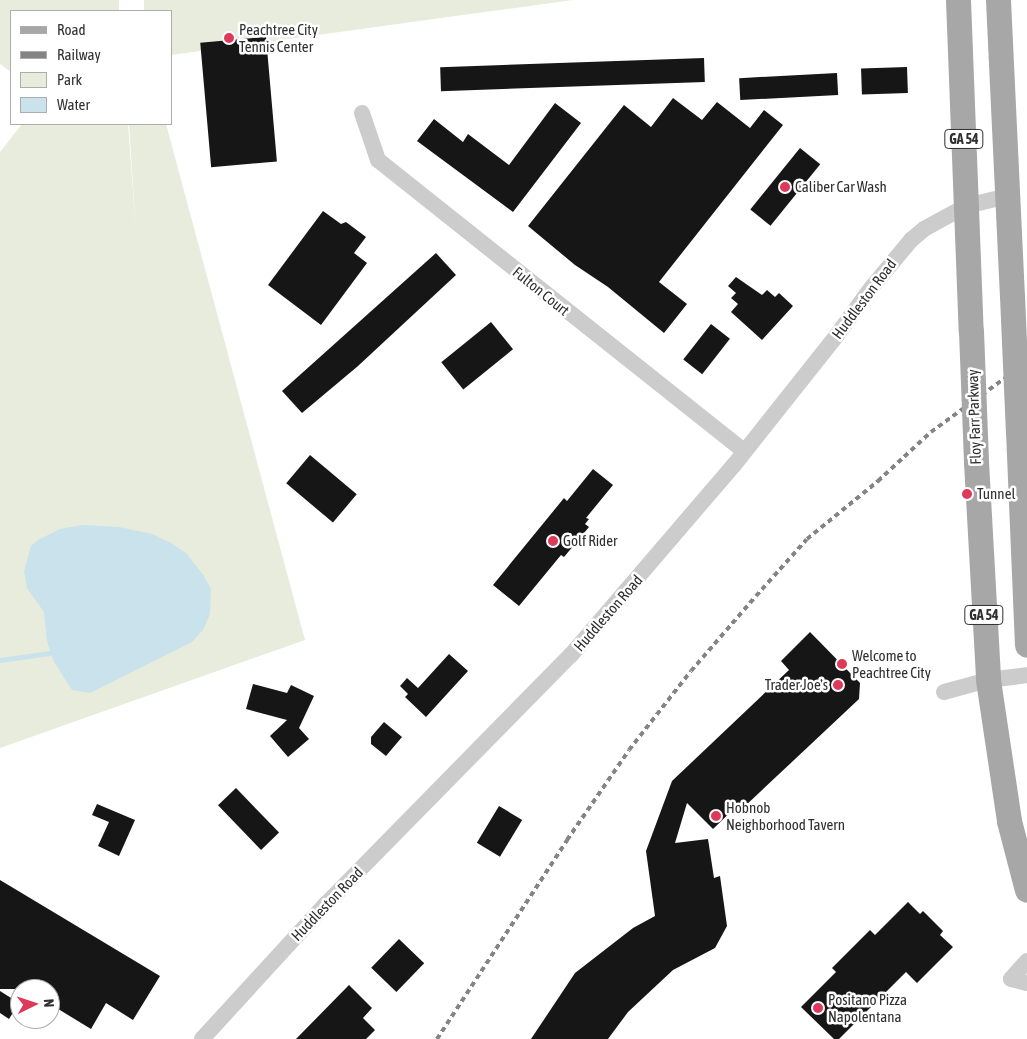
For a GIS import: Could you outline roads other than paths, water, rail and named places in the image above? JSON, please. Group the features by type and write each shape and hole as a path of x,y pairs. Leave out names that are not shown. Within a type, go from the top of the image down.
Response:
{"main road":[{"name":"Floy Farr Parkway","path":"958,0 976,462 988,680 1006,806 1027,890"},
{"name":"GA 54","path":"998,0 1027,645"}],"street":[{"name":"Fulton Court","path":"362,113 378,160 744,452"},
{"name":"Huddleston Road","path":"202,1039 325,905 571,655 655,559 744,452 902,250 924,229 966,206 1008,196"},
{"path":"944,692 988,680 1027,676"},
{"path":"1027,960 1010,979 1027,983"}],"water":[{"path":"83,525 119,527 152,534 171,543 186,553 204,576 211,589 210,614 203,630 192,642 90,693 72,690 54,662 47,641 44,612 27,588 24,571 31,546 38,540 60,529"}],"waterway":[{"path":"0,660 50,653"}],"railway":[{"path":"437,1039 567,840 629,750 691,671 756,596 807,539 878,481 931,432 1027,362"}],"place":[{"name":"Peachtree City Tennis Center","path":"229,38"},
{"name":"Caliber Car Wash","path":"785,187"},
{"name":"Tunnel","path":"967,494"},
{"name":"Golf Rider","path":"553,541"},
{"name":"Welcome to Peachtree City","path":"842,664"},
{"name":"Trader Joe's","path":"838,685"},
{"name":"Hobnob Neighborhood Tavern","path":"716,816"},
{"name":"Positano Pizza Napolentana","path":"818,1008"}]}
